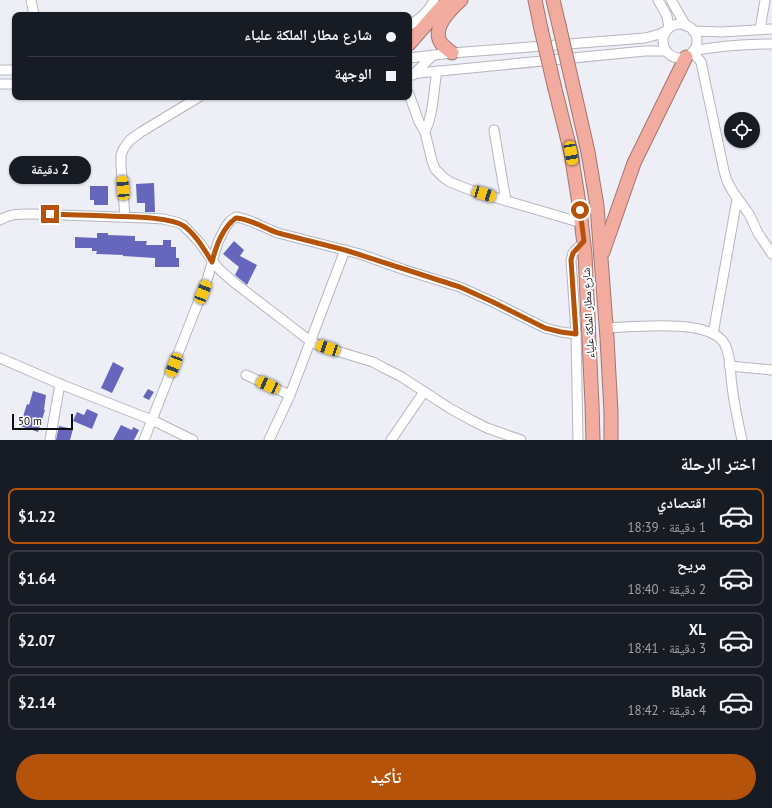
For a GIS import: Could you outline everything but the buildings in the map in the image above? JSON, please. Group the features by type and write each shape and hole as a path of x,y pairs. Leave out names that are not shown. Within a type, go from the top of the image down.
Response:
{"highway":[{"path":"412,41 449,0"},
{"path":"452,53 440,42 438,32 444,18 461,0"},
{"name":"شارع مطار الملكة علياء","path":"535,0 571,153 582,223 592,388 593,440"},
{"name":"شارع مطار الملكة علياء","path":"553,0 560,25 588,152 597,206 602,255 611,440"},
{"path":"602,255 634,163 690,54"}],"street":[{"path":"31,0 33,12"},
{"path":"412,24 425,14 434,0"},
{"path":"658,0 667,16 668,29 663,39 664,48 673,57 678,58 712,47 772,44"},
{"path":"670,0 696,39 696,43 690,54"},
{"path":"760,29 765,0"},
{"path":"412,58 452,53 645,38 660,34 678,24 690,28 722,32 772,29"},
{"path":"412,76 437,71 645,51 666,51"},
{"path":"690,54 697,57 701,62 727,181 737,199 749,214 758,233 772,254"},
{"path":"412,75 432,56"},
{"path":"0,70 12,70"},
{"path":"425,132 429,123 434,102 437,71"},
{"path":"0,84 12,84"},
{"path":"125,217 121,165 121,155 124,148 130,140 141,132 194,100"},
{"path":"411,100 419,122 425,132 432,162 435,169 443,177 458,185 506,201 582,223"},
{"path":"494,130 506,201"},
{"path":"713,334 737,199"},
{"path":"0,220 8,215 18,214 125,217 163,219 176,222 183,225 191,232 212,262 221,271 310,341 320,346 373,362 400,376 471,420 487,428 521,440"},
{"path":"144,440 208,280 218,242 230,221 236,218 246,219 278,233 345,250 466,289 545,328 576,334"},
{"path":"578,440 576,334 571,260 573,253 584,241"},
{"path":"269,440 290,395 345,250"},
{"path":"606,328 675,325 701,329 721,339 725,344 728,354 734,403 742,440"},
{"path":"0,358 60,384 152,420 192,440"},
{"path":"730,366 772,370"},
{"path":"246,375 290,395"},
{"path":"50,440 60,384"},
{"path":"391,440 424,392"}],"route":[{"path":"50,214 163,219 176,222 183,225 191,232 212,262 218,242 230,221 236,218 246,219 278,233 345,250 460,287 474,292 537,325 552,330 576,334 571,256 584,241 580,210"}]}
